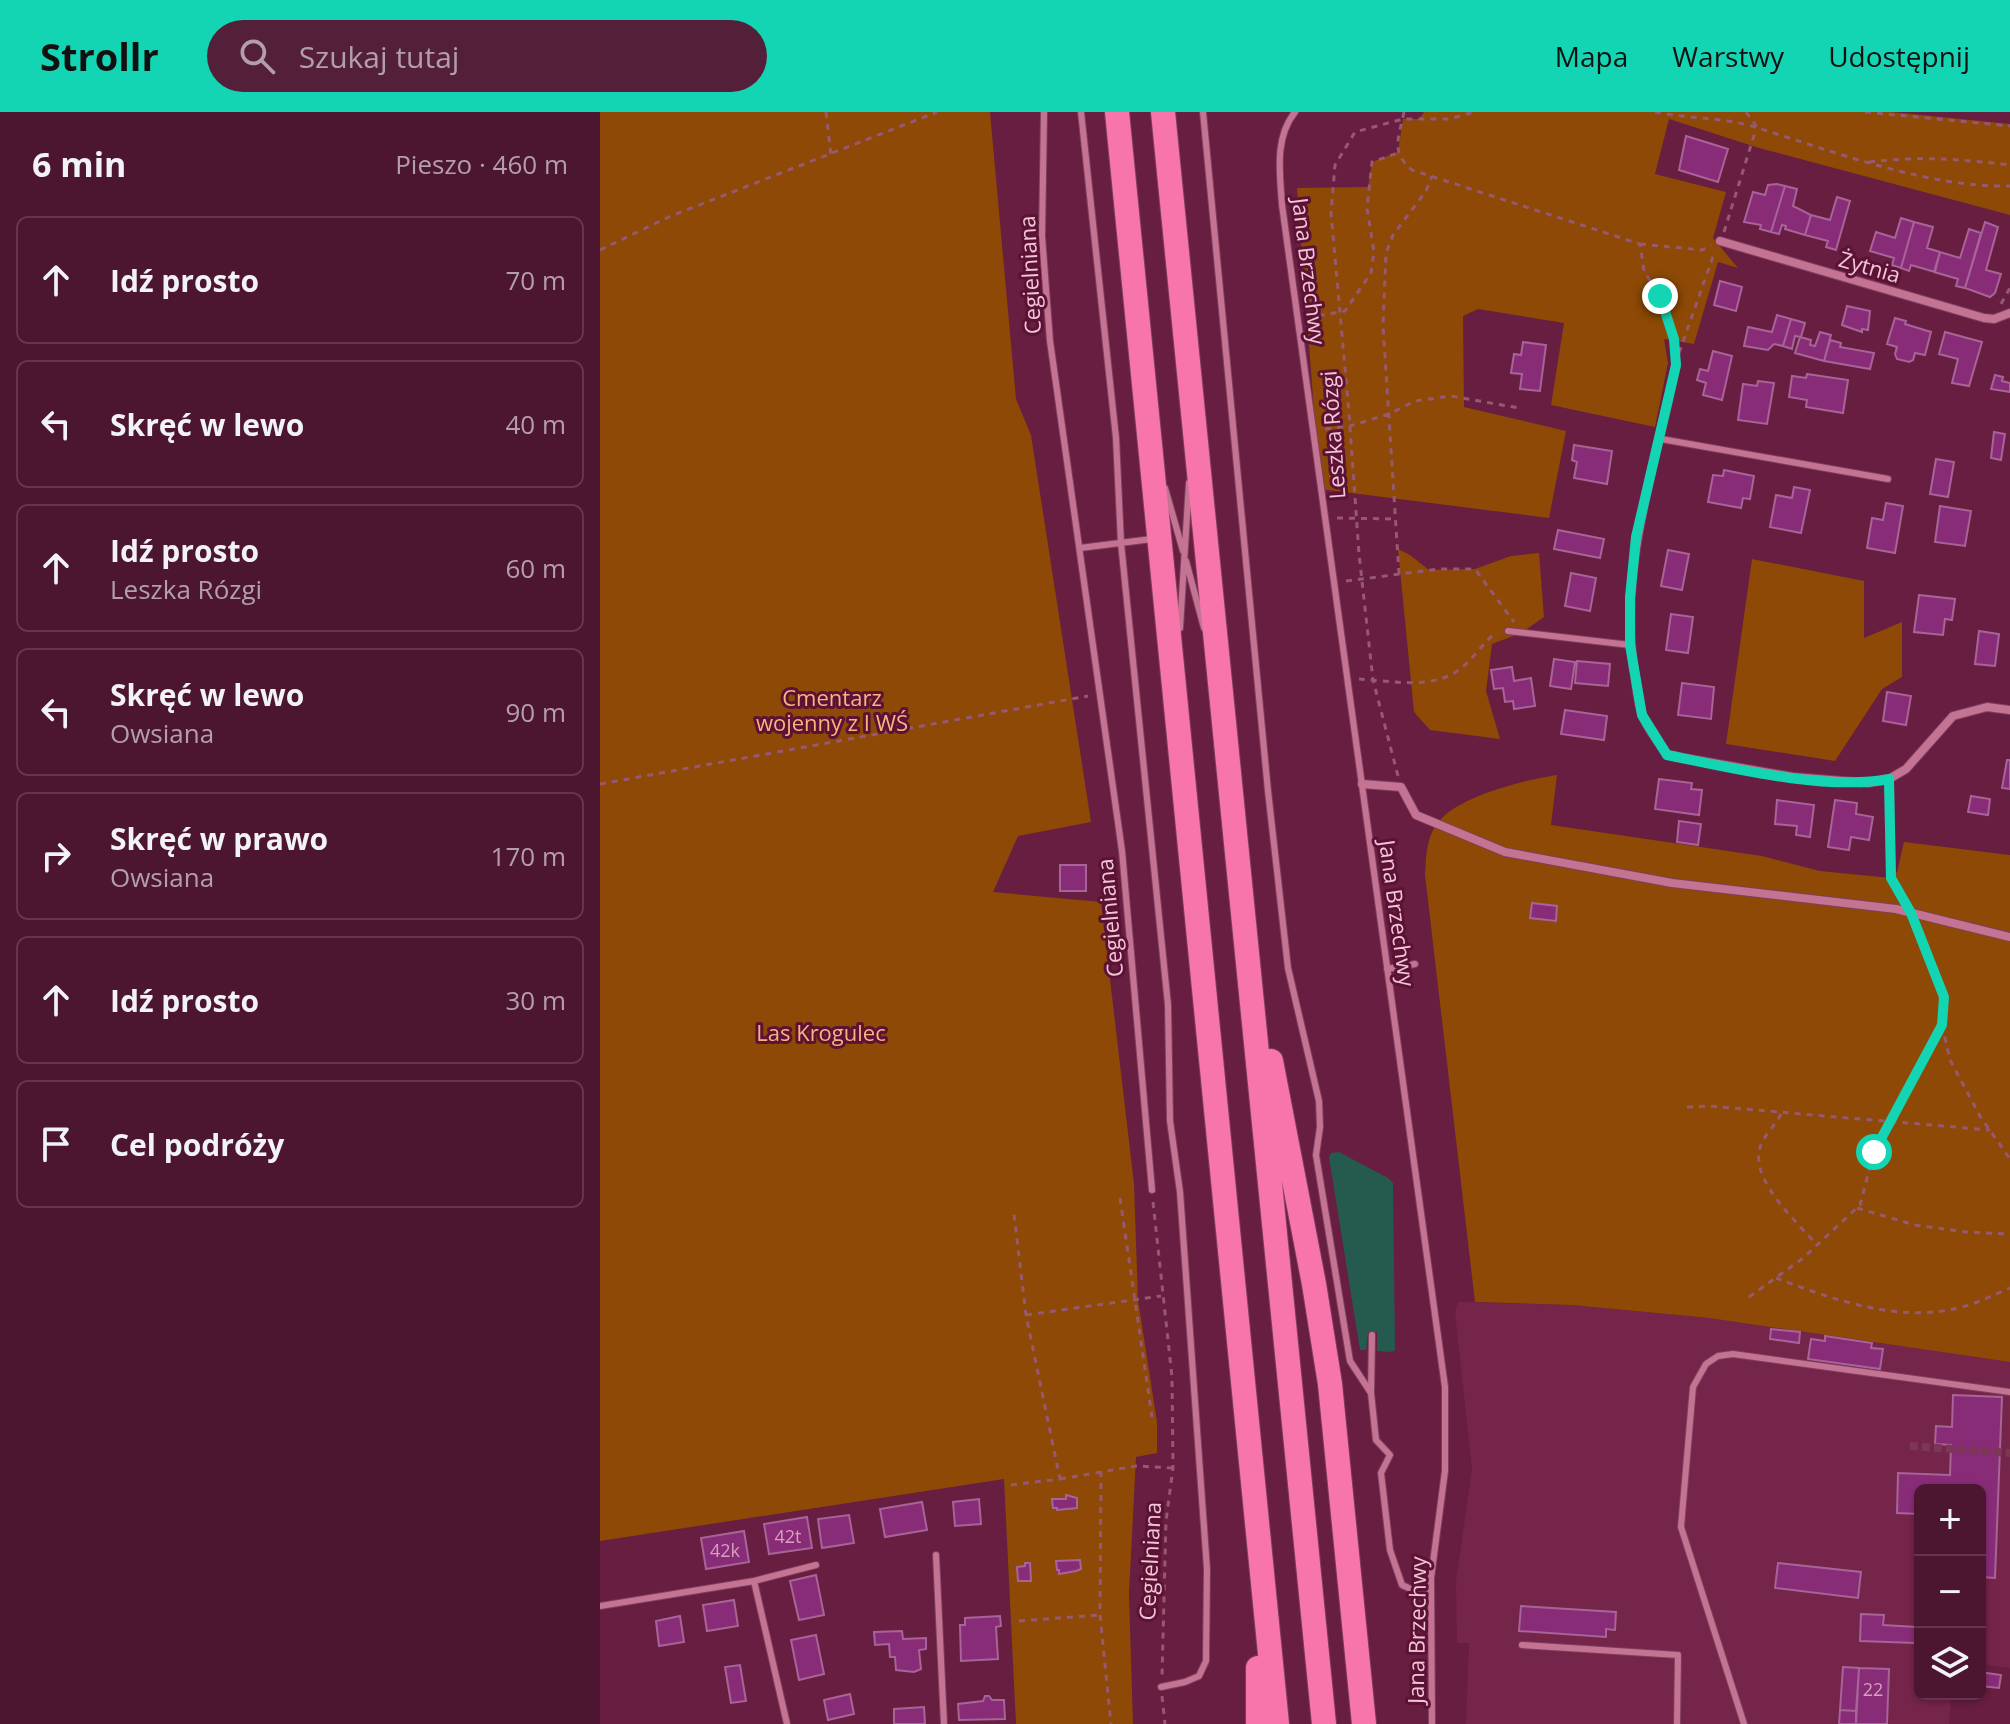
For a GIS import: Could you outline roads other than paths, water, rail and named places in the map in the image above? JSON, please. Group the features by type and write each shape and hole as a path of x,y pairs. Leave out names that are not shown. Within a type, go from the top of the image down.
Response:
{"highway":[{"path":"1117,112 1277,1724"},
{"path":"1163,112 1324,1724"},
{"path":"1245,935 1299,1205 1330,1384 1364,1724"},
{"path":"1258,1724 1257,1678 1263,1594"}],"street":[{"name":"Żytnia","path":"1720,241 1984,318 1994,319 2010,313"},
{"path":"1676,365 1636,537 1630,597 1630,645 1642,715 1667,755 1793,777 1868,783 1889,779 1906,769 1953,716 1987,707 2010,710"},
{"path":"1889,779 1891,878 1911,913"},
{"path":"1362,784 1401,787 1416,815 1505,852 1672,883 1911,913 2010,937"}],"lane":[{"name":"Cegielniana","path":"1044,112 1042,236 1050,341 1122,851 1152,1190"},
{"path":"1081,112 1116,438 1121,543 1168,1005 1170,1121 1180,1192 1207,1569 1206,1661 1199,1676 1161,1687"},
{"path":"1203,112 1268,791 1288,968 1319,1101 1320,1127 1316,1155 1350,1361 1371,1393"},
{"name":"Jana Brzechwy","path":"1295,112 1279,151 1282,205 1445,1387 1445,1471 1431,1591 1432,1724"},
{"path":"1191,466 1194,420"},
{"path":"1148,424 1160,468"},
{"path":"1661,439 1888,479"},
{"path":"1179,634 1190,481"},
{"path":"1164,483 1205,630"},
{"path":"1080,548 1160,538"},
{"path":"1508,631 1630,645"},
{"path":"1209,645 1221,689"},
{"path":"1175,695 1178,649"},
{"path":"1387,969 1415,964"},
{"path":"1372,1335 1371,1393 1376,1440 1390,1455 1381,1473 1390,1550 1402,1585 1413,1590 1431,1591"},
{"path":"1744,1724 1681,1527 1693,1387 1706,1364 1718,1356 1733,1354 2010,1392"},
{"path":"936,1555 944,1724"},
{"path":"600,1606 754,1581 816,1565"},
{"path":"754,1581 787,1724"},
{"path":"1522,1645 1678,1655 1677,1724"}],"tunnel":[{"path":"1910,1446 2010,1453"}],"park label":[{"name":"Cmentarz wojenny z I WŚ","path":"832,710"},
{"name":"Las Krogulec","path":"821,1032"}]}
